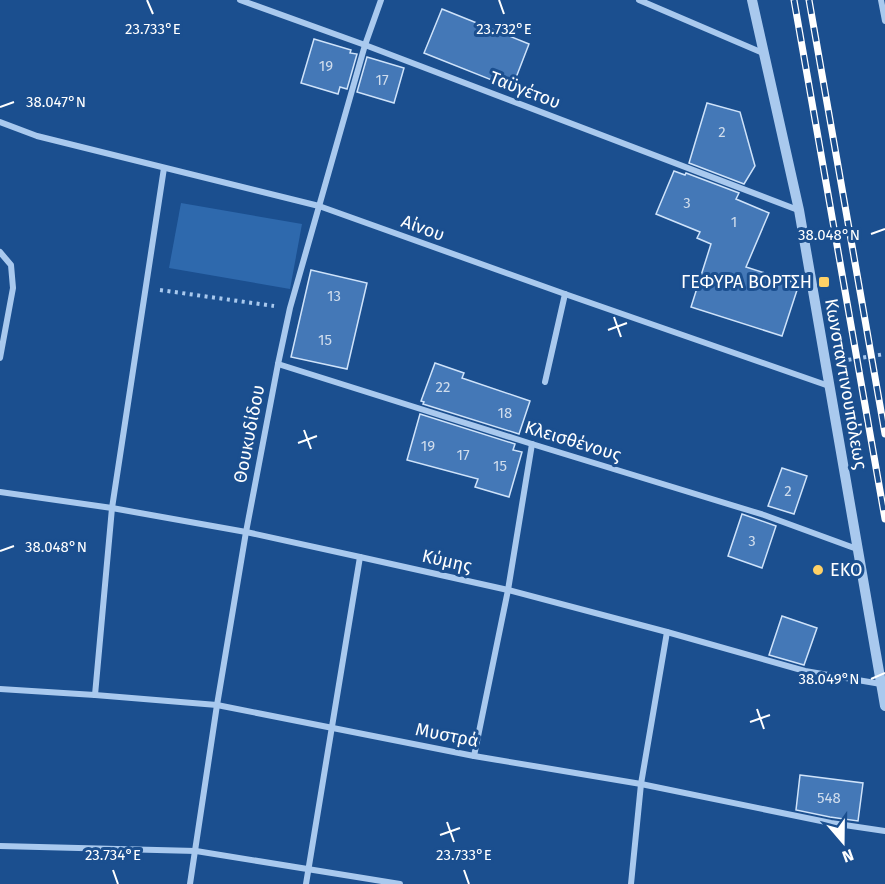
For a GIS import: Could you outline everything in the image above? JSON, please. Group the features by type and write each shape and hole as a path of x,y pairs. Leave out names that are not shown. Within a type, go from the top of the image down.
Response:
{"street":[{"name":"Ταϋγέτου","path":"240,0 799,210"},
{"name":"Θουκυδίδου","path":"190,884 246,532 290,308 364,45 381,0"},
{"path":"639,0 764,53"},
{"name":"Κωνσταντινουπόλεως","path":"752,0 799,210 885,706"},
{"path":"881,0 885,21"},
{"name":"Αίνου","path":"0,122 37,136 319,206 830,386"},
{"path":"95,695 112,508 164,168"},
{"path":"0,252 11,265 13,288 0,358"},
{"path":"545,382 565,294"},
{"name":"Κλεισθένους","path":"278,364 764,515 858,549"},
{"path":"474,756 508,590 532,444"},
{"name":"Κύμης","path":"0,492 112,508 246,532 508,590 805,671 881,684"},
{"path":"306,884 360,557"},
{"path":"631,884 641,784 667,632"},
{"name":"Μυστρά","path":"0,689 217,705 474,756 641,784 831,823 885,831"},
{"path":"0,846 196,851 400,884"}],"path":[{"path":"146,288 290,308"},
{"path":"838,362 885,354"}],"shaded area":[{"path":"181,203 302,224 290,289 169,268"}],"building":[{"path":"442,9 529,44 512,88 424,53"},
{"path":"314,39 351,50 350,53 357,54 347,89 340,87 338,94 301,83"},
{"path":"367,57 404,68 394,103 357,92"},
{"path":"707,103 740,112 755,166 744,184 689,163"},
{"path":"674,171 685,175 686,173 739,193 736,199 769,213 746,267 799,284 782,336 691,307 711,244 697,238 700,232 656,214"},
{"path":"311,270 367,283 347,369 291,357"},
{"path":"435,363 464,373 462,378 530,401 519,434 423,404 424,402 421,401"},
{"path":"420,414 515,444 513,450 522,452 509,497 475,487 478,479 407,460"},
{"path":"782,468 807,476 794,514 768,506"},
{"path":"742,514 776,526 762,568 728,556"},
{"path":"782,616 817,628 804,665 769,655"},
{"path":"800,775 863,783 858,821 796,810"}],"railway":[{"path":"794,0 885,519"},
{"path":"809,0 885,434"}],"place":[{"name":"ΓΕΦΥΡΑ ΒΟΡΤΣΗ","path":"824,282"},
{"name":"EKO","path":"818,570"}]}
